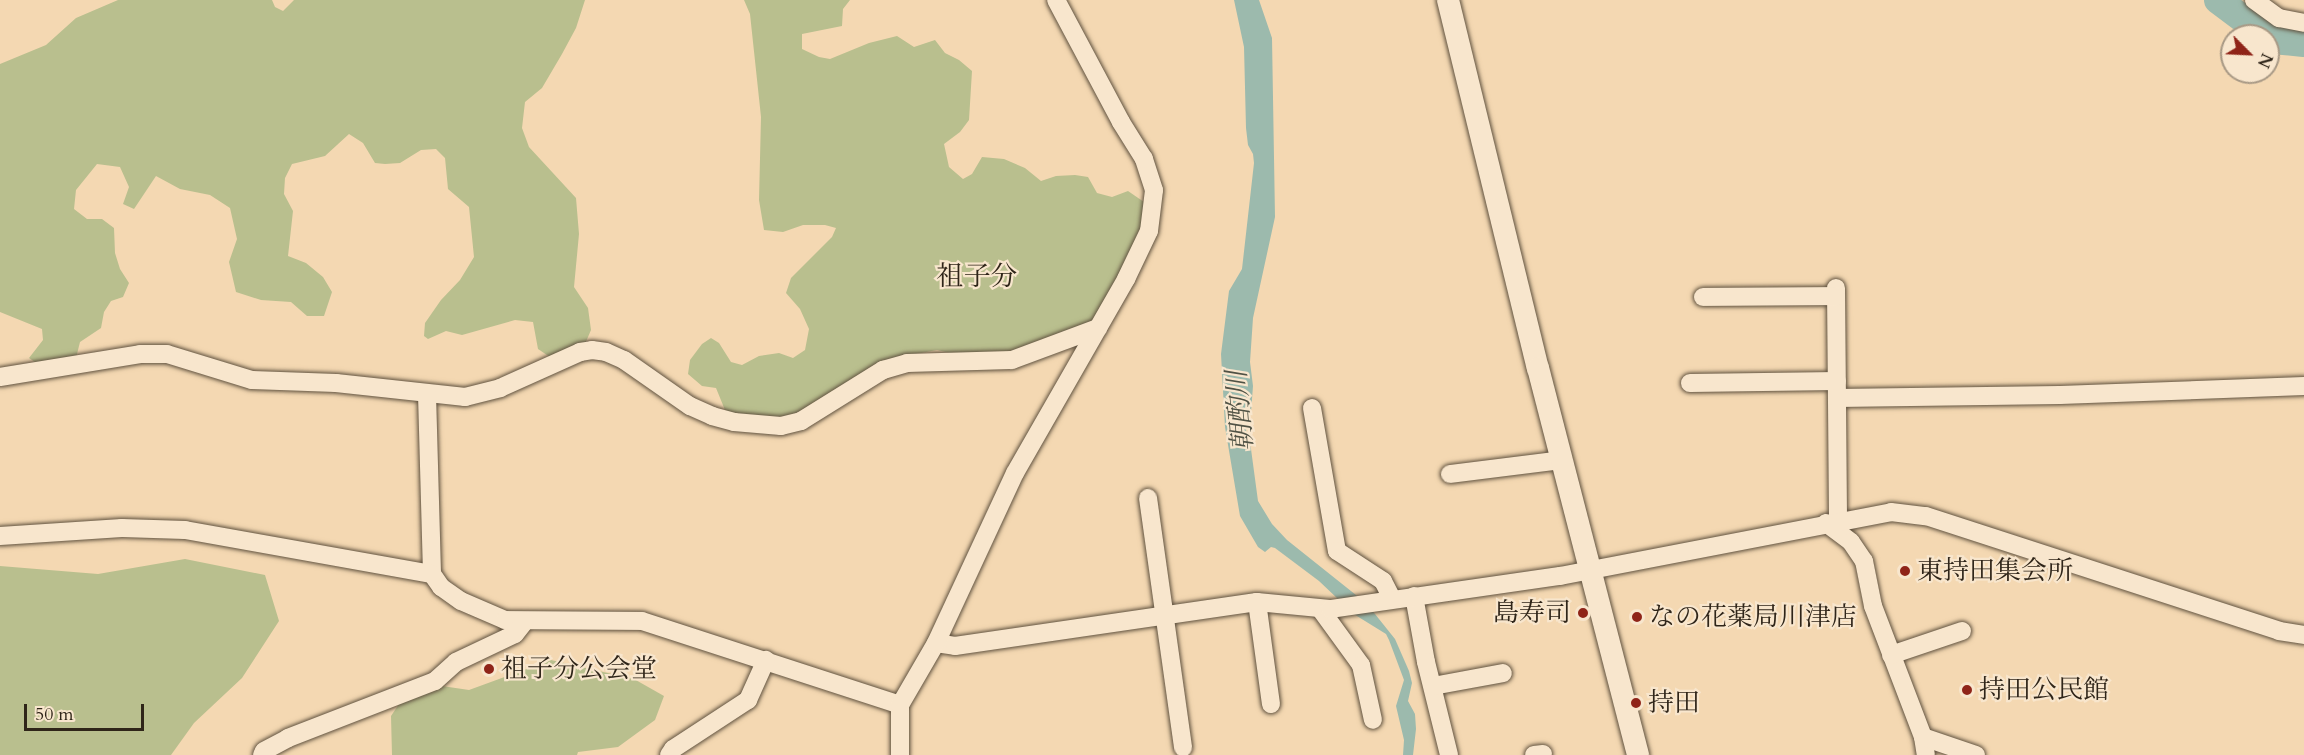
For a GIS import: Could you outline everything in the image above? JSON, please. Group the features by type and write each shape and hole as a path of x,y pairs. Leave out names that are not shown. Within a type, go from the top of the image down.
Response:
{"street":[{"path":"900,755 900,705 936,643 1016,473 1126,279 1149,231 1154,190 1144,159 1121,122 1056,0"},
{"path":"1448,0 1638,755"},
{"path":"2254,0 2279,18 2304,23"},
{"path":"1703,297 1836,292 1837,389 1832,522 1851,542 1864,561 1873,606 1923,736 1926,755"},
{"path":"0,377 140,354 167,354 252,381 336,383 465,397 500,388 580,352 606,352 624,360 690,406 712,416 752,424 781,426 801,421 883,370 906,363 1012,360 1098,328"},
{"path":"1690,383 2072,395 2304,386"},
{"path":"427,394 432,574 441,587 483,612 505,620 642,621 900,705"},
{"path":"1312,408 1337,551 1383,581 1386,600"},
{"path":"1450,474 1562,460"},
{"path":"1148,498 1183,748"},
{"path":"936,643 955,646 1257,602 1325,609 1560,576 1891,512 1926,516 2279,631 2304,635"},
{"path":"0,536 122,528 185,530 432,574"},
{"path":"1414,596 1449,755"},
{"path":"1257,602 1271,704"},
{"path":"1325,609 1361,665 1373,720"},
{"path":"262,755 264,751 288,738 435,681 456,662 515,634 525,621"},
{"path":"1891,655 1962,631"},
{"path":"669,755 673,749 748,700 766,660"},
{"path":"1433,686 1503,674"},
{"path":"1923,736 1976,755"}],"green space":[{"path":"118,0 272,0 275,7 283,11 294,0 585,0 576,28 542,88 525,102 522,128 529,147 576,198 579,234 574,287 588,308 591,330 585,344 550,357 538,349 533,322 515,320 462,335 446,331 428,339 424,336 425,323 441,300 460,280 474,257 469,207 448,189 445,158 436,149 421,150 400,163 375,163 363,143 349,134 325,156 292,164 285,178 284,194 293,211 288,256 306,263 323,277 332,292 324,316 307,316 291,302 261,300 236,292 229,262 237,239 230,208 210,195 180,189 156,176 134,209 123,204 129,187 120,167 97,164 76,190 74,209 87,219 102,219 114,228 115,253 120,269 129,283 123,297 111,301 104,312 101,328 80,342 76,358 38,364 29,358 43,340 42,329 0,312 0,64 46,45 76,18"},
{"path":"744,0 850,0 843,9 842,26 802,34 802,49 819,57 830,59 869,43 897,36 914,47 935,40 945,53 959,60 972,71 969,120 960,132 944,144 949,167 963,179 972,174 982,157 1004,159 1025,168 1041,181 1056,176 1088,177 1097,193 1112,197 1128,191 1144,202 1143,232 1094,324 1010,355 959,355 937,350 905,356 798,416 778,421 727,415 716,388 702,386 688,374 690,360 702,344 711,338 719,343 731,362 742,365 759,356 779,353 793,358 805,350 809,329 800,309 786,293 791,278 832,237 836,228 825,225 803,225 783,232 764,230 759,200 761,117 750,14"},
{"path":"185,559 265,575 279,621 242,678 194,723 171,755 0,755 0,566 98,574"},
{"path":"551,660 634,679 664,696 655,720 618,747 578,752 577,755 392,755 391,716 399,704 442,686 469,690"}],"water":[{"name":"朝酌川","path":"1234,0 1259,0 1272,38 1275,217 1253,318 1250,362 1253,386 1251,412 1246,430 1258,501 1272,524 1287,540 1366,603 1338,599 1319,581 1275,548 1271,547 1265,552 1258,547 1240,516 1225,427 1221,354 1229,291 1242,269 1254,163 1253,154 1248,145 1246,128 1244,47"},
{"path":"1367,604 1395,639 1409,671 1412,683 1408,701 1415,714 1416,729 1413,755 1403,755 1404,740 1396,706 1404,680 1389,640 1386,634 1344,608"}],"waterway":[{"path":"2218,0 2254,27 2284,41 2304,43"}],"place":[{"name":"東持田集会所","path":"1905,571"},
{"name":"島寿司","path":"1583,613"},
{"name":"なの花薬局川津店","path":"1637,617"},
{"name":"祖子分公会堂","path":"489,669"},
{"name":"持田公民館","path":"1967,690"},
{"name":"持田","path":"1636,703"}],"district":[{"name":"祖子分","path":"977,277"}]}
